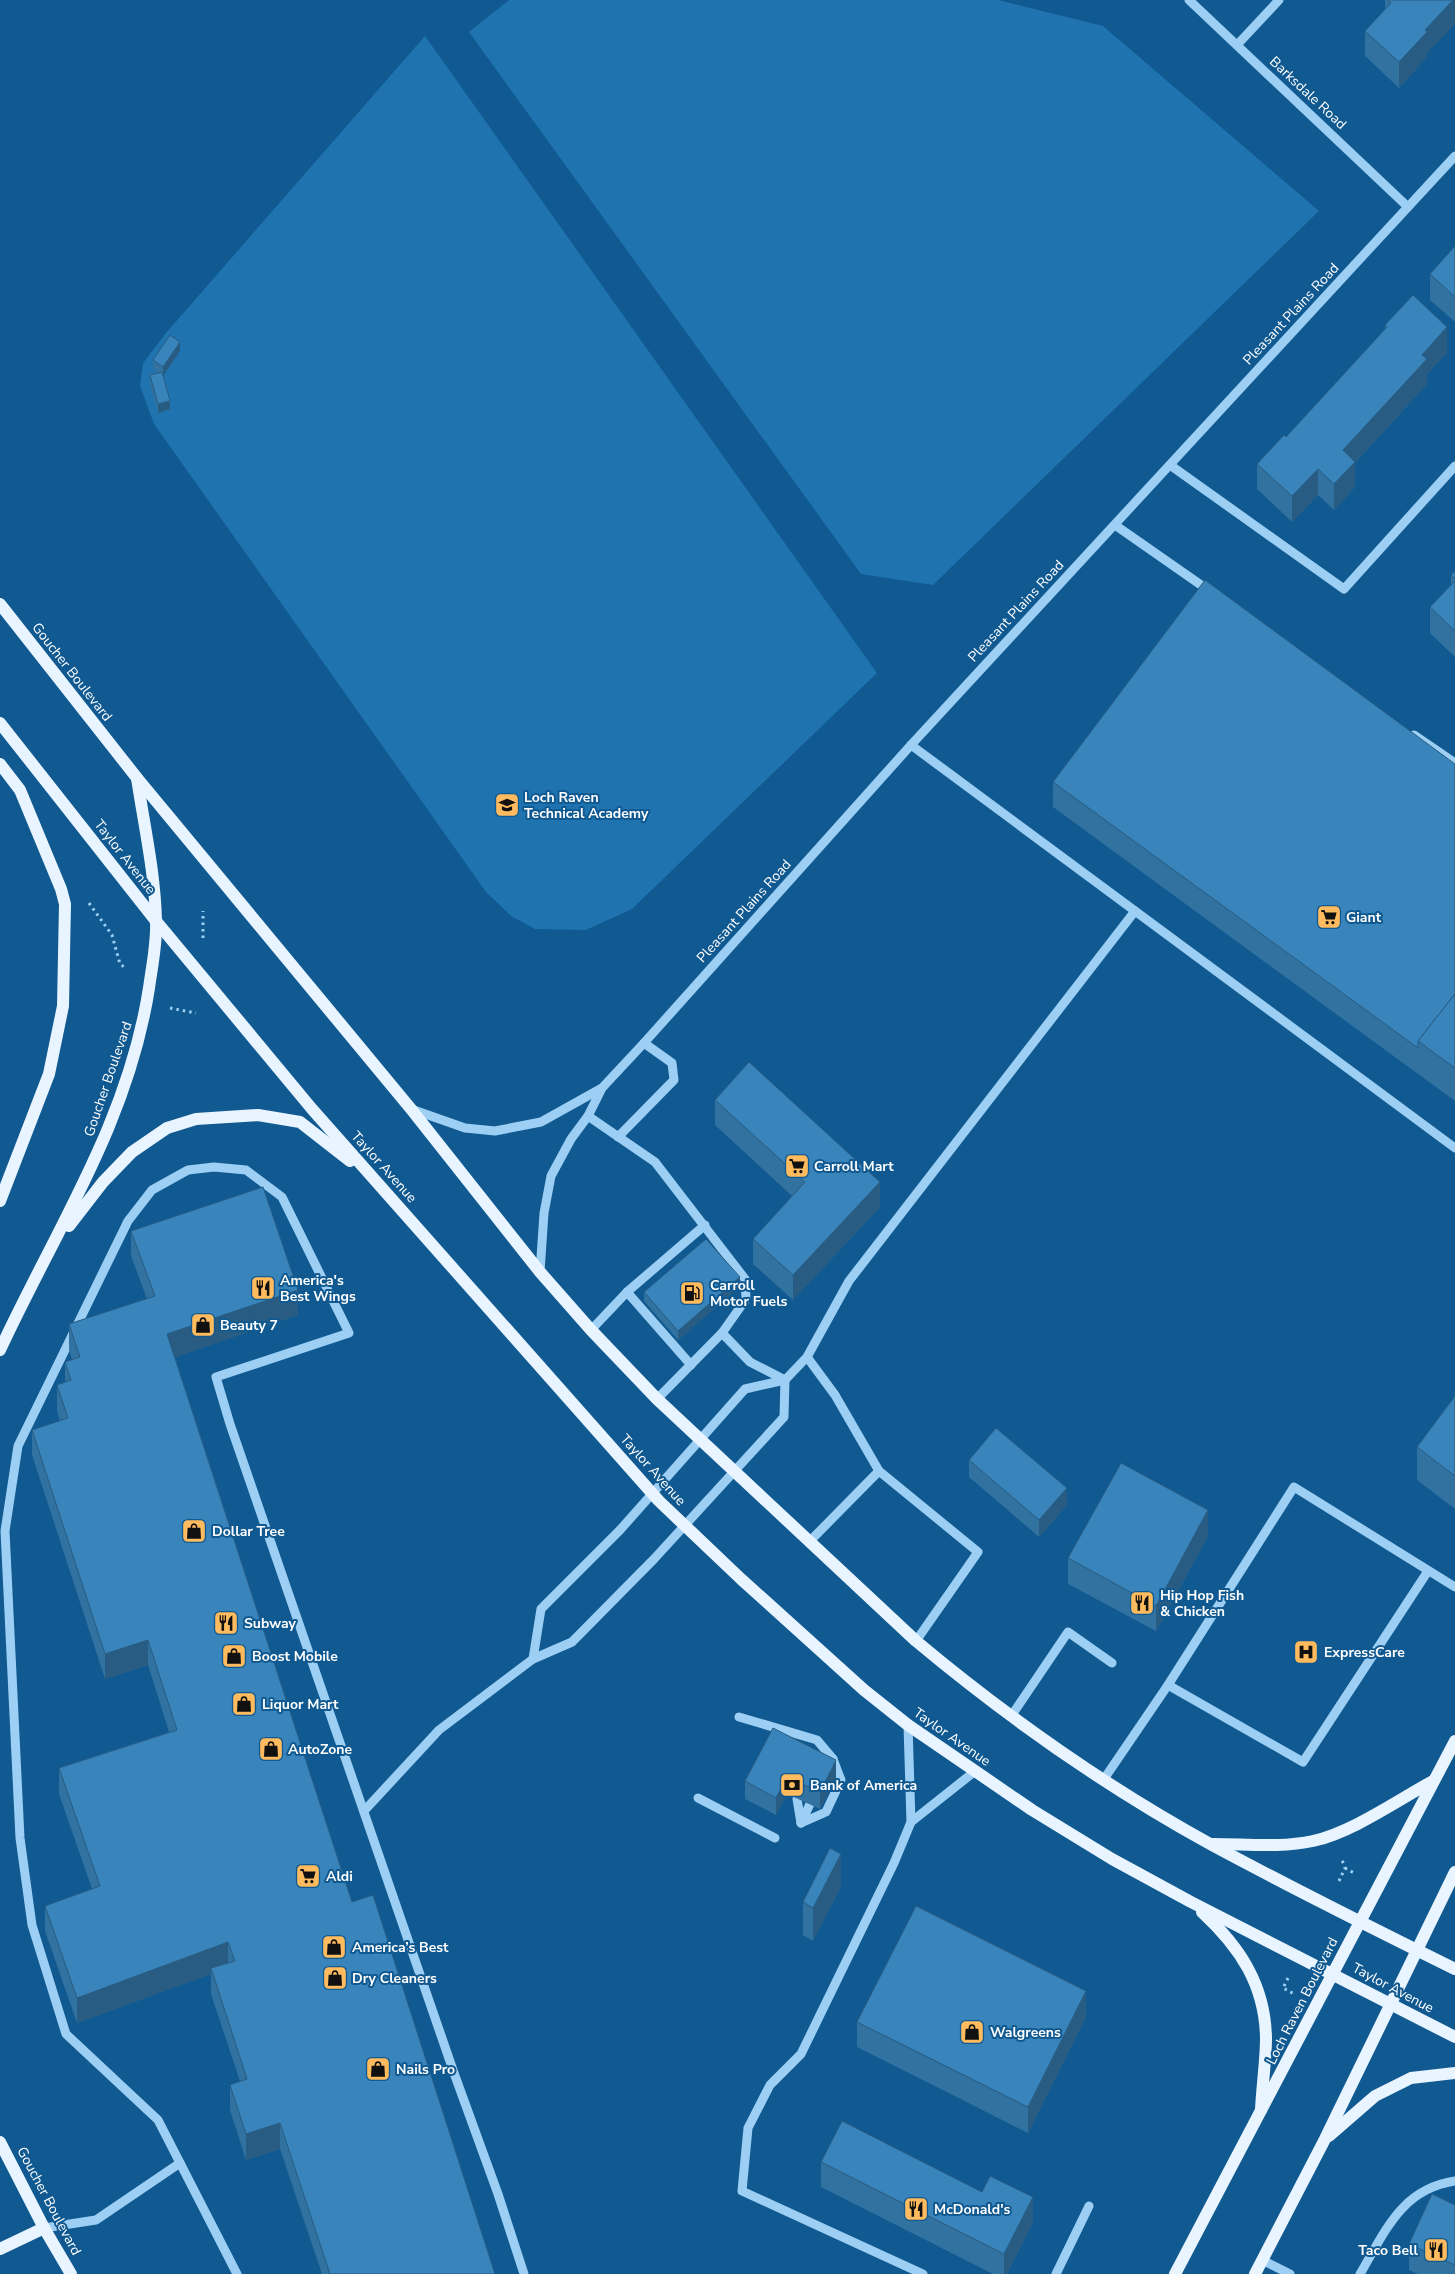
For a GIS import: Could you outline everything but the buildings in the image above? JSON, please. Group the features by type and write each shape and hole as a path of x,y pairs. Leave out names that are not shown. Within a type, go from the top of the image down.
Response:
{"main road":[{"name":"Goucher Boulevard","path":"0,604 137,778 149,852 156,921 155,951 143,1028 114,1116 87,1178 0,1350"},
{"name":"Taylor Avenue","path":"0,723 156,921 312,1109 652,1494 741,1580 864,1690 908,1725 1032,1810 1112,1859 1192,1902 1455,2037"},
{"path":"0,764 20,790 61,889 65,904 64,1006 50,1074 0,1201"},
{"path":"137,778 411,1109 540,1272 590,1330 657,1399 701,1438 916,1641 958,1676 1104,1779 1211,1844 1455,1969"},
{"path":"50,1251 103,1182 132,1152 167,1128 196,1119 258,1115 300,1122 375,1180"},
{"name":"Loch Raven Boulevard","path":"1175,2274 1261,2114 1455,1741"},
{"path":"1211,1844 1312,1842 1333,1836 1433,1781"},
{"path":"1255,2274 1325,2139 1455,1872"},
{"path":"1192,1902 1226,1934 1248,1967 1260,1996 1266,2038 1261,2114"},
{"path":"1325,2139 1375,2096 1411,2078 1455,2074"},
{"name":"Goucher Boulevard","path":"0,2142 44,2228 71,2274"},
{"path":"0,2249 44,2228"}],"street":[{"name":"Barksdale Road","path":"1189,0 1408,207"},
{"path":"1237,45 1279,0"},
{"name":"Pleasant Plains Road","path":"540,1272 544,1214 552,1176 571,1139 588,1116 602,1088 644,1044 911,745 1455,156"},
{"path":"1170,465 1344,589 1455,466"},
{"path":"1115,525 1220,599"},
{"path":"1406,729 1455,763"},
{"path":"911,745 1455,1148"},
{"path":"533,1658 541,1609 620,1530 746,1389 785,1380 807,1357 849,1281 1135,911"},
{"path":"618,1137 674,1080 672,1063 644,1044"},
{"name":"Pleasant Plains Road","path":"411,1109 465,1128 495,1131 541,1122 602,1088"},
{"path":"588,1116 655,1162 745,1279 746,1299 722,1333 657,1399"},
{"path":"237,2274 158,2120 66,2034 32,1925 20,1838 2,1530 18,1446 128,1221 152,1190 188,1170 214,1167 246,1170 282,1197 349,1333 216,1377 230,1424 454,2073 498,2194 524,2274"},
{"path":"590,1330 627,1292 705,1225"},
{"path":"627,1292 691,1365"},
{"path":"722,1333 750,1362 785,1380"},
{"path":"807,1357 835,1395 879,1471 978,1552 916,1641"},
{"path":"364,1811 439,1730 533,1658 572,1642 684,1526 784,1417 785,1380"},
{"path":"810,1541 879,1471"},
{"path":"1104,1779 1168,1685 1294,1487 1455,1587"},
{"path":"1168,1685 1303,1762 1428,1570"},
{"path":"1012,1715 1068,1632 1112,1663"},
{"path":"739,1717 816,1740 833,1759 841,1780 826,1812 801,1823"},
{"path":"908,1725 910,1822 894,1863 801,2054 770,2085 748,2128 742,2191 922,2274"},
{"path":"820,1764 833,1759"},
{"path":"826,1772 833,1759"},
{"path":"910,1822 974,1772"},
{"path":"698,1798 775,1838"},
{"path":"796,1798 801,1823"},
{"path":"801,1823 810,1804"},
{"path":"44,2228 96,2220 180,2163"},
{"path":"1360,2274 1395,2216 1416,2194 1440,2183 1455,2181"},
{"path":"1056,2274 1089,2206"},
{"path":"1262,2260 1290,2274"}],"path":[{"path":"83,895 112,935 120,964 128,970"},
{"path":"203,911 203,938"},
{"path":"170,1008 196,1013"},
{"path":"1338,1849 1345,1868 1354,1873"},
{"path":"1339,1881 1345,1868"},
{"path":"1290,1976 1283,1988 1297,1995"}],"shaded area":[{"path":"509,0 998,0 1103,26 1319,211 933,585 861,574 469,32"},
{"path":"425,36 877,673 632,909 586,930 535,929 511,916 486,892 154,424 140,386 143,363 166,333"}],"place":[{"name":"Loch Raven Technical Academy","path":"507,805"},
{"name":"Giant","path":"1329,917"},
{"name":"Carroll Mart","path":"797,1166"},
{"name":"America's Best Wings","path":"263,1288"},
{"name":"Carroll Motor Fuels","path":"692,1293"},
{"name":"Beauty 7","path":"203,1325"},
{"name":"Dollar Tree","path":"194,1531"},
{"name":"Hip Hop Fish & Chicken","path":"1142,1603"},
{"name":"Subway","path":"226,1623"},
{"name":"ExpressCare","path":"1306,1652"},
{"name":"Boost Mobile","path":"234,1656"},
{"name":"Liquor Mart","path":"244,1704"},
{"name":"AutoZone","path":"271,1749"},
{"name":"Bank of America","path":"792,1785"},
{"name":"Aldi","path":"308,1876"},
{"name":"America’s Best","path":"334,1947"},
{"name":"Dry Cleaners","path":"335,1978"},
{"name":"Walgreens","path":"972,2032"},
{"name":"Nails Pro","path":"378,2069"},
{"name":"McDonald's","path":"916,2209"},
{"name":"Taco Bell","path":"1436,2250"}]}
